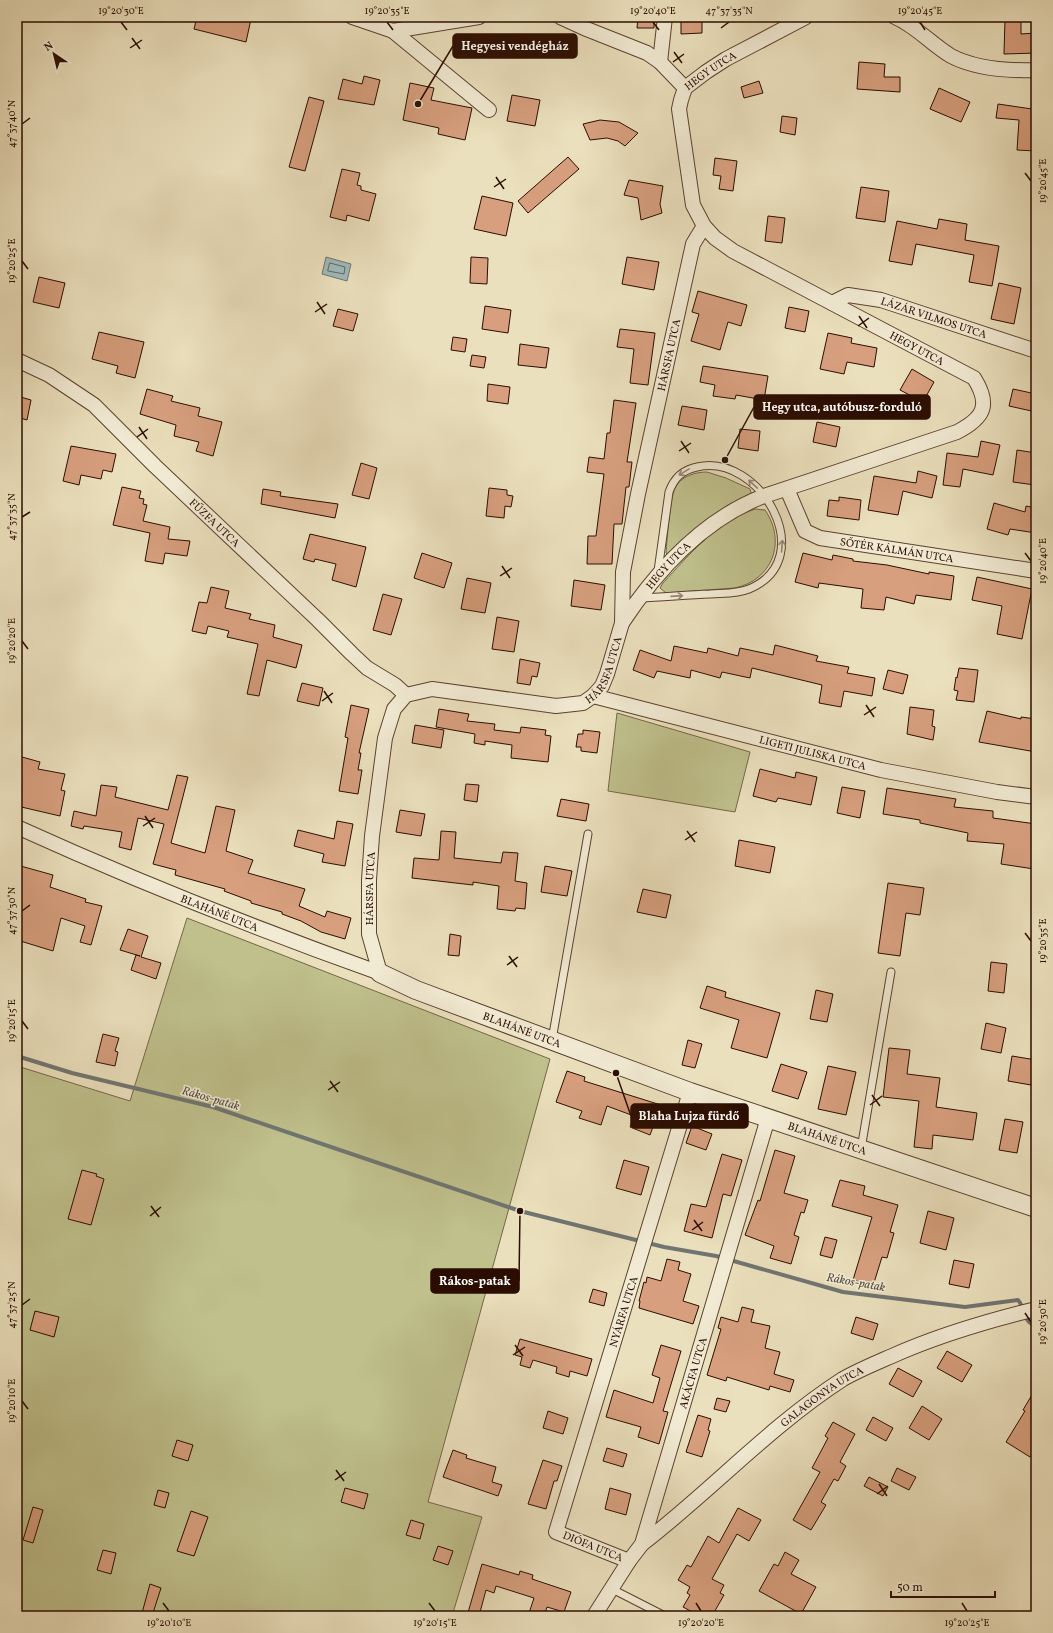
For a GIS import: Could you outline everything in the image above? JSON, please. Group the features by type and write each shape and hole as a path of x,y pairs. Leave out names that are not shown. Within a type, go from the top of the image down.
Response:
{"street":[{"path":"352,17 393,31 489,110"},
{"path":"393,31 480,17"},
{"path":"560,17 647,53 660,62 685,88"},
{"path":"660,62 665,17"},
{"name":"HEGY UTCA","path":"622,623 638,598 658,575 716,521 736,509 764,496 956,432 968,426 982,411 984,401 981,389 974,378 733,251 715,238 704,226 694,208 690,194 680,108 685,88 726,59 806,17"},
{"path":"895,17 906,22 951,55 973,66 1036,70"},
{"name":"HÁRSFA UTCA","path":"380,973 369,934 369,880 372,836 386,732 394,709 406,695 432,689 556,706 583,703 593,696 602,686 622,623 623,572 638,494 693,244 704,226"},
{"name":"LÁZÁR VILMOS UTCA","path":"832,303 848,295 881,300 1036,351"},
{"name":"FŰZFA UTCA","path":"17,360 49,375 94,405 155,466 367,668 391,682 406,695"},
{"name":"SŐTÉR KÁLMÁN UTCA","path":"787,489 805,531 816,536 1036,571"},
{"name":"LIGETI JULISKA UTCA","path":"593,696 881,770 997,792 1036,797"},
{"name":"BLAHÁNÉ UTCA","path":"17,827 144,883 380,973 416,990 552,1042 690,1092 1036,1208"},
{"name":"NYÁRFA UTCA","path":"556,1532 690,1092"},
{"name":"AKÁCFA UTCA","path":"594,1616 629,1561 642,1544 768,1118"},
{"name":"GALAGONYA UTCA","path":"642,1544 670,1522 788,1419 844,1379 918,1344 1017,1313 1033,1310"},
{"name":"DIÓFA UTCA","path":"556,1532 629,1561"}],"lane":[{"path":"638,598 733,592 749,589 763,581 778,564 782,542 781,530 776,514 753,483 740,474 722,466 702,466 681,473 673,481 669,492 658,575"},
{"path":"552,1042 588,834"},
{"path":"861,1149 891,972"},
{"path":"612,1589 665,1616"}],"green space":[{"path":"707,472 726,478 750,489 752,496 668,555 666,553 668,529 675,488 681,480 689,476"},
{"path":"755,509 765,510 772,522 775,535 775,547 772,558 767,568 758,577 748,584 735,588 666,593 660,588 694,550 716,530 741,514"},
{"path":"617,713 750,752 735,812 608,791"},
{"path":"187,918 550,1059 428,1502 482,1517 452,1616 17,1616 17,1066 130,1101"}],"water":[{"path":"326,257 351,264 347,281 322,274"}],"building":[{"path":"197,17 243,17 251,19 246,42 194,29"},
{"path":"638,17 654,17 654,28 637,28"},
{"path":"681,17 702,17 702,33 681,34"},
{"path":"1005,19 1021,19 1021,34 1036,33 1036,53 1004,54"},
{"path":"859,62 885,64 884,77 900,77 900,92 857,89"},
{"path":"364,76 380,80 374,105 338,99 343,79 362,84"},
{"path":"759,81 763,93 744,98 741,87"},
{"path":"410,83 434,88 431,100 472,108 465,140 438,134 439,128 403,120"},
{"path":"939,88 970,102 961,122 930,109"},
{"path":"512,95 540,100 535,126 507,121"},
{"path":"309,97 324,101 305,171 289,167"},
{"path":"998,104 1032,109 1032,114 1036,115 1036,151 1017,150 1019,120 996,118"},
{"path":"782,116 797,118 795,135 780,132"},
{"path":"600,120 619,122 638,133 625,146 618,141 607,138 590,140 583,124"},
{"path":"568,157 579,169 528,213 518,201"},
{"path":"715,158 737,161 733,191 719,189 721,176 713,175"},
{"path":"342,169 360,173 357,185 361,186 361,190 376,194 369,221 347,215 346,221 330,217"},
{"path":"629,180 663,186 660,204 662,213 641,220 638,198 624,195"},
{"path":"861,187 889,191 885,222 856,218"},
{"path":"482,196 513,203 506,236 474,229"},
{"path":"768,216 785,218 782,243 765,241"},
{"path":"939,219 967,224 965,240 999,246 992,286 969,282 974,255 916,244 912,265 889,261 897,221 937,229"},
{"path":"471,257 488,258 487,284 470,283"},
{"path":"627,257 659,262 654,290 622,284"},
{"path":"39,277 65,283 59,308 33,302"},
{"path":"999,283 1021,288 1014,324 991,319"},
{"path":"698,291 747,305 741,326 728,322 720,350 691,341 699,314 692,312"},
{"path":"485,306 511,310 508,333 482,329"},
{"path":"789,307 809,311 805,332 785,328"},
{"path":"338,309 358,314 353,331 333,326"},
{"path":"620,329 655,333 648,385 630,383 634,349 617,347"},
{"path":"99,332 144,342 135,378 116,373 118,366 92,359"},
{"path":"828,333 852,338 851,343 877,348 874,367 847,362 844,374 820,369"},
{"path":"453,337 467,339 465,352 451,350"},
{"path":"520,344 549,348 546,368 518,365"},
{"path":"472,355 486,357 484,368 470,366"},
{"path":"703,366 768,376 764,400 736,395 735,399 713,396 715,385 700,382"},
{"path":"912,369 934,382 923,402 900,390"},
{"path":"488,384 510,387 508,404 487,401"},
{"path":"147,389 173,396 171,401 200,408 198,416 222,422 213,456 196,451 199,442 174,436 176,425 140,414"},
{"path":"1013,389 1036,394 1036,412 1009,406"},
{"path":"17,396 31,400 27,420 17,417"},
{"path":"614,400 636,403 627,462 632,462 629,487 626,487 622,524 614,524 612,564 587,564 588,536 596,536 604,474 587,472 589,457 604,459 607,433 610,433"},
{"path":"682,406 707,410 704,430 678,425"},
{"path":"817,422 840,427 836,447 813,442"},
{"path":"740,429 760,431 758,451 738,448"},
{"path":"981,441 1000,445 993,475 963,469 960,487 943,485 947,453 978,457"},
{"path":"71,446 116,454 112,472 103,470 101,479 81,475 79,485 63,481"},
{"path":"1017,450 1036,453 1035,485 1013,482"},
{"path":"361,463 377,468 369,499 352,495"},
{"path":"918,471 937,476 932,498 903,491 898,515 868,510 874,476 916,483"},
{"path":"122,487 141,491 139,498 144,499 143,504 147,505 143,521 170,527 168,539 190,541 187,556 165,553 163,564 145,561 150,533 113,525"},
{"path":"489,488 507,490 507,495 513,496 511,507 505,506 504,518 486,516"},
{"path":"263,489 281,492 280,496 338,504 335,518 261,504"},
{"path":"839,497 861,500 859,520 827,516 829,500 839,501"},
{"path":"994,503 1025,512 1026,506 1036,508 1036,533 1010,529 1008,535 987,529"},
{"path":"310,534 366,547 356,587 332,580 336,564 315,559 314,562 303,559"},
{"path":"422,553 452,563 444,588 414,578"},
{"path":"803,553 832,560 833,555 853,559 853,561 887,565 929,574 929,572 954,576 951,600 916,595 914,604 886,597 884,610 861,608 863,589 819,583 818,588 795,582"},
{"path":"977,577 1032,589 1022,639 997,634 1002,606 972,600"},
{"path":"467,578 491,583 485,613 461,609"},
{"path":"574,580 605,585 601,610 571,606"},
{"path":"211,587 229,591 225,608 251,614 249,619 275,625 273,637 302,645 296,668 267,660 259,696 247,694 258,644 227,637 229,631 208,626 206,634 192,631 199,602 207,603"},
{"path":"383,594 402,599 391,635 373,630"},
{"path":"497,617 519,621 514,652 492,649"},
{"path":"775,645 818,656 816,661 849,667 847,673 875,678 872,696 844,691 841,707 819,703 822,685 752,668 750,678 722,672 720,678 691,670 690,678 657,671 654,678 633,670 640,650 671,661 674,646 707,653 708,648 738,656 740,648 773,655"},
{"path":"520,659 540,663 537,677 532,676 530,685 517,683"},
{"path":"959,668 978,670 974,702 956,700 958,691 954,690"},
{"path":"888,670 908,675 903,694 883,689"},
{"path":"302,683 323,688 319,706 297,701"},
{"path":"351,705 369,709 359,753 361,753 358,770 362,770 358,794 339,791 348,738 345,737"},
{"path":"910,707 934,710 932,726 935,727 933,740 907,734"},
{"path":"439,709 469,714 467,721 495,724 494,730 520,733 521,727 546,730 545,735 551,736 548,762 511,758 512,745 485,741 485,745 474,743 475,734 436,727"},
{"path":"987,711 1021,719 1021,717 1036,719 1036,752 979,742"},
{"path":"415,725 444,730 441,748 412,743"},
{"path":"583,730 600,732 597,753 581,751 581,747 576,747 578,734 583,734"},
{"path":"22,757 40,762 38,769 65,774 61,790 65,791 60,816 17,806 17,774"},
{"path":"760,769 795,778 796,772 817,777 811,805 778,798 776,802 753,796"},
{"path":"177,775 188,777 171,843 205,853 216,806 235,810 226,851 253,860 248,873 305,889 299,906 325,917 327,911 351,918 345,939 321,932 301,921 282,914 282,912 251,903 251,901 224,891 225,889 175,875 176,870 153,864 164,824 138,818 131,850 119,847 122,832 84,826 83,829 71,826 74,811 96,816 101,785 117,787 115,797 168,810"},
{"path":"466,784 479,785 477,802 464,800"},
{"path":"842,787 865,791 860,818 837,813"},
{"path":"887,788 956,799 954,807 993,811 993,818 1036,824 1036,854 1034,869 1001,864 1004,844 967,841 968,833 920,823 920,820 883,814"},
{"path":"561,799 589,804 586,821 557,816"},
{"path":"400,810 425,814 421,836 396,832"},
{"path":"337,821 353,824 345,866 322,862 324,854 294,846 298,830 334,839"},
{"path":"441,831 456,832 454,858 501,863 503,852 518,853 515,881 527,883 525,909 516,908 515,911 497,909 499,886 473,882 473,885 412,878 414,858 439,860"},
{"path":"739,840 775,847 770,873 735,866"},
{"path":"17,865 53,875 50,887 86,899 85,902 102,906 91,945 80,942 85,926 61,918 53,951 17,940"},
{"path":"545,866 572,871 567,896 541,892"},
{"path":"888,883 924,888 920,915 906,913 900,956 878,953"},
{"path":"643,889 671,895 666,918 637,912"},
{"path":"128,929 148,936 141,957 161,963 156,979 131,970 136,955 140,956 120,950"},
{"path":"450,934 461,936 459,956 448,955"},
{"path":"991,962 1007,964 1004,993 988,991"},
{"path":"707,986 726,992 725,997 780,1013 767,1058 731,1048 739,1020 700,1008"},
{"path":"816,990 833,994 827,1022 810,1019"},
{"path":"986,1023 1006,1028 1001,1053 981,1049"},
{"path":"103,1034 119,1038 115,1051 118,1052 115,1066 96,1062"},
{"path":"688,1040 702,1044 695,1068 682,1065"},
{"path":"889,1048 910,1050 907,1074 940,1078 936,1107 977,1113 973,1140 933,1135 932,1149 914,1147 919,1101 883,1097"},
{"path":"1012,1056 1036,1060 1031,1085 1008,1081"},
{"path":"781,1064 807,1072 798,1099 772,1091"},
{"path":"828,1066 856,1072 846,1115 818,1109"},
{"path":"567,1071 585,1077 584,1081 661,1105 650,1135 630,1127 634,1116 607,1106 601,1125 579,1118 582,1111 556,1102"},
{"path":"1005,1119 1023,1122 1017,1153 999,1150"},
{"path":"692,1126 712,1134 706,1150 686,1143"},
{"path":"775,1150 795,1156 784,1193 808,1200 804,1213 801,1212 794,1235 799,1237 791,1264 770,1258 774,1246 745,1235 758,1200 760,1201"},
{"path":"722,1154 742,1160 731,1196 723,1194 712,1238 684,1231 691,1204 706,1207"},
{"path":"624,1160 649,1167 641,1195 616,1188"},
{"path":"82,1170 97,1174 96,1176 104,1179 91,1225 68,1219"},
{"path":"840,1180 865,1186 863,1195 898,1205 890,1232 894,1233 887,1258 882,1257 873,1286 853,1280 872,1217 832,1206"},
{"path":"928,1211 954,1218 946,1250 920,1243"},
{"path":"825,1237 837,1240 832,1258 820,1255"},
{"path":"667,1259 680,1262 678,1270 691,1274 683,1301 699,1306 693,1324 639,1308 639,1301 644,1282 646,1283 647,1277 661,1281"},
{"path":"954,1260 974,1264 969,1288 949,1284"},
{"path":"593,1289 607,1293 604,1306 589,1302"},
{"path":"742,1307 754,1310 751,1322 770,1326 765,1348 780,1352 774,1374 794,1380 790,1392 770,1386 769,1390 727,1377 726,1381 707,1375 721,1329 718,1328 721,1317 738,1322"},
{"path":"35,1311 59,1317 54,1337 30,1330"},
{"path":"856,1317 878,1324 873,1340 851,1333"},
{"path":"520,1339 592,1359 587,1376 570,1371 569,1377 556,1373 557,1367 533,1360 530,1368 520,1365 522,1357 515,1355"},
{"path":"661,1345 681,1351 663,1411 668,1412 659,1444 638,1437 641,1427 606,1417 614,1390 653,1403 660,1378 652,1375"},
{"path":"947,1351 972,1365 962,1382 937,1368"},
{"path":"898,1368 922,1381 913,1397 889,1384"},
{"path":"1036,1388 1036,1448 1030,1457 1006,1442 1025,1411 1023,1410"},
{"path":"717,1398 730,1401 726,1412 714,1409"},
{"path":"922,1406 942,1419 929,1440 909,1428"},
{"path":"548,1411 568,1418 563,1434 543,1428"},
{"path":"698,1415 711,1419 708,1430 710,1431 702,1457 686,1452"},
{"path":"873,1417 893,1428 886,1441 866,1430"},
{"path":"833,1422 855,1434 840,1462 846,1466 838,1481 834,1479 821,1502 826,1505 811,1530 793,1520 820,1472 812,1468 828,1438 825,1436"},
{"path":"177,1440 193,1445 188,1461 172,1456"},
{"path":"607,1448 627,1454 623,1467 603,1461"},
{"path":"453,1450 467,1455 466,1458 496,1467 492,1482 502,1485 498,1496 443,1477"},
{"path":"543,1460 562,1466 557,1481 554,1481 546,1509 528,1504"},
{"path":"897,1468 916,1477 909,1490 891,1481"},
{"path":"869,1477 888,1487 883,1496 864,1486"},
{"path":"345,1488 368,1494 364,1509 341,1502"},
{"path":"610,1488 631,1494 626,1515 605,1509"},
{"path":"158,1490 169,1493 165,1508 154,1505"},
{"path":"33,1507 43,1510 33,1543 23,1540"},
{"path":"738,1508 761,1520 749,1541 737,1534 712,1579 724,1585 720,1593 724,1595 712,1616 700,1616 683,1607 690,1595 687,1593 690,1587 678,1580 687,1565 691,1567 708,1536 719,1543"},
{"path":"191,1511 208,1517 194,1556 177,1551"},
{"path":"411,1520 424,1524 420,1539 406,1535"},
{"path":"438,1546 453,1551 448,1565 433,1560"},
{"path":"103,1550 116,1553 111,1574 97,1570"},
{"path":"785,1552 799,1560 791,1574 816,1587 801,1614 759,1591 774,1564 778,1566"},
{"path":"482,1564 519,1575 520,1571 533,1575 532,1579 571,1592 564,1612 547,1607 544,1616 528,1616 534,1598 496,1586 494,1593 486,1590 479,1616 467,1616"},
{"path":"150,1584 161,1588 152,1616 142,1613"}],"waterway":[{"name":"Rákos-patak","path":"17,1056 72,1073 213,1107 520,1211 664,1247 716,1256 843,1292 965,1307 1018,1300 1028,1321 1036,1326"}],"place":[{"name":"Hegyesi vendégház","path":"418,104"},
{"name":"Hegy utca, autóbusz-forduló","path":"725,460"},
{"name":"Blaha Lujza fürdő","path":"616,1073"},
{"name":"Rákos-patak","path":"520,1211"}]}
